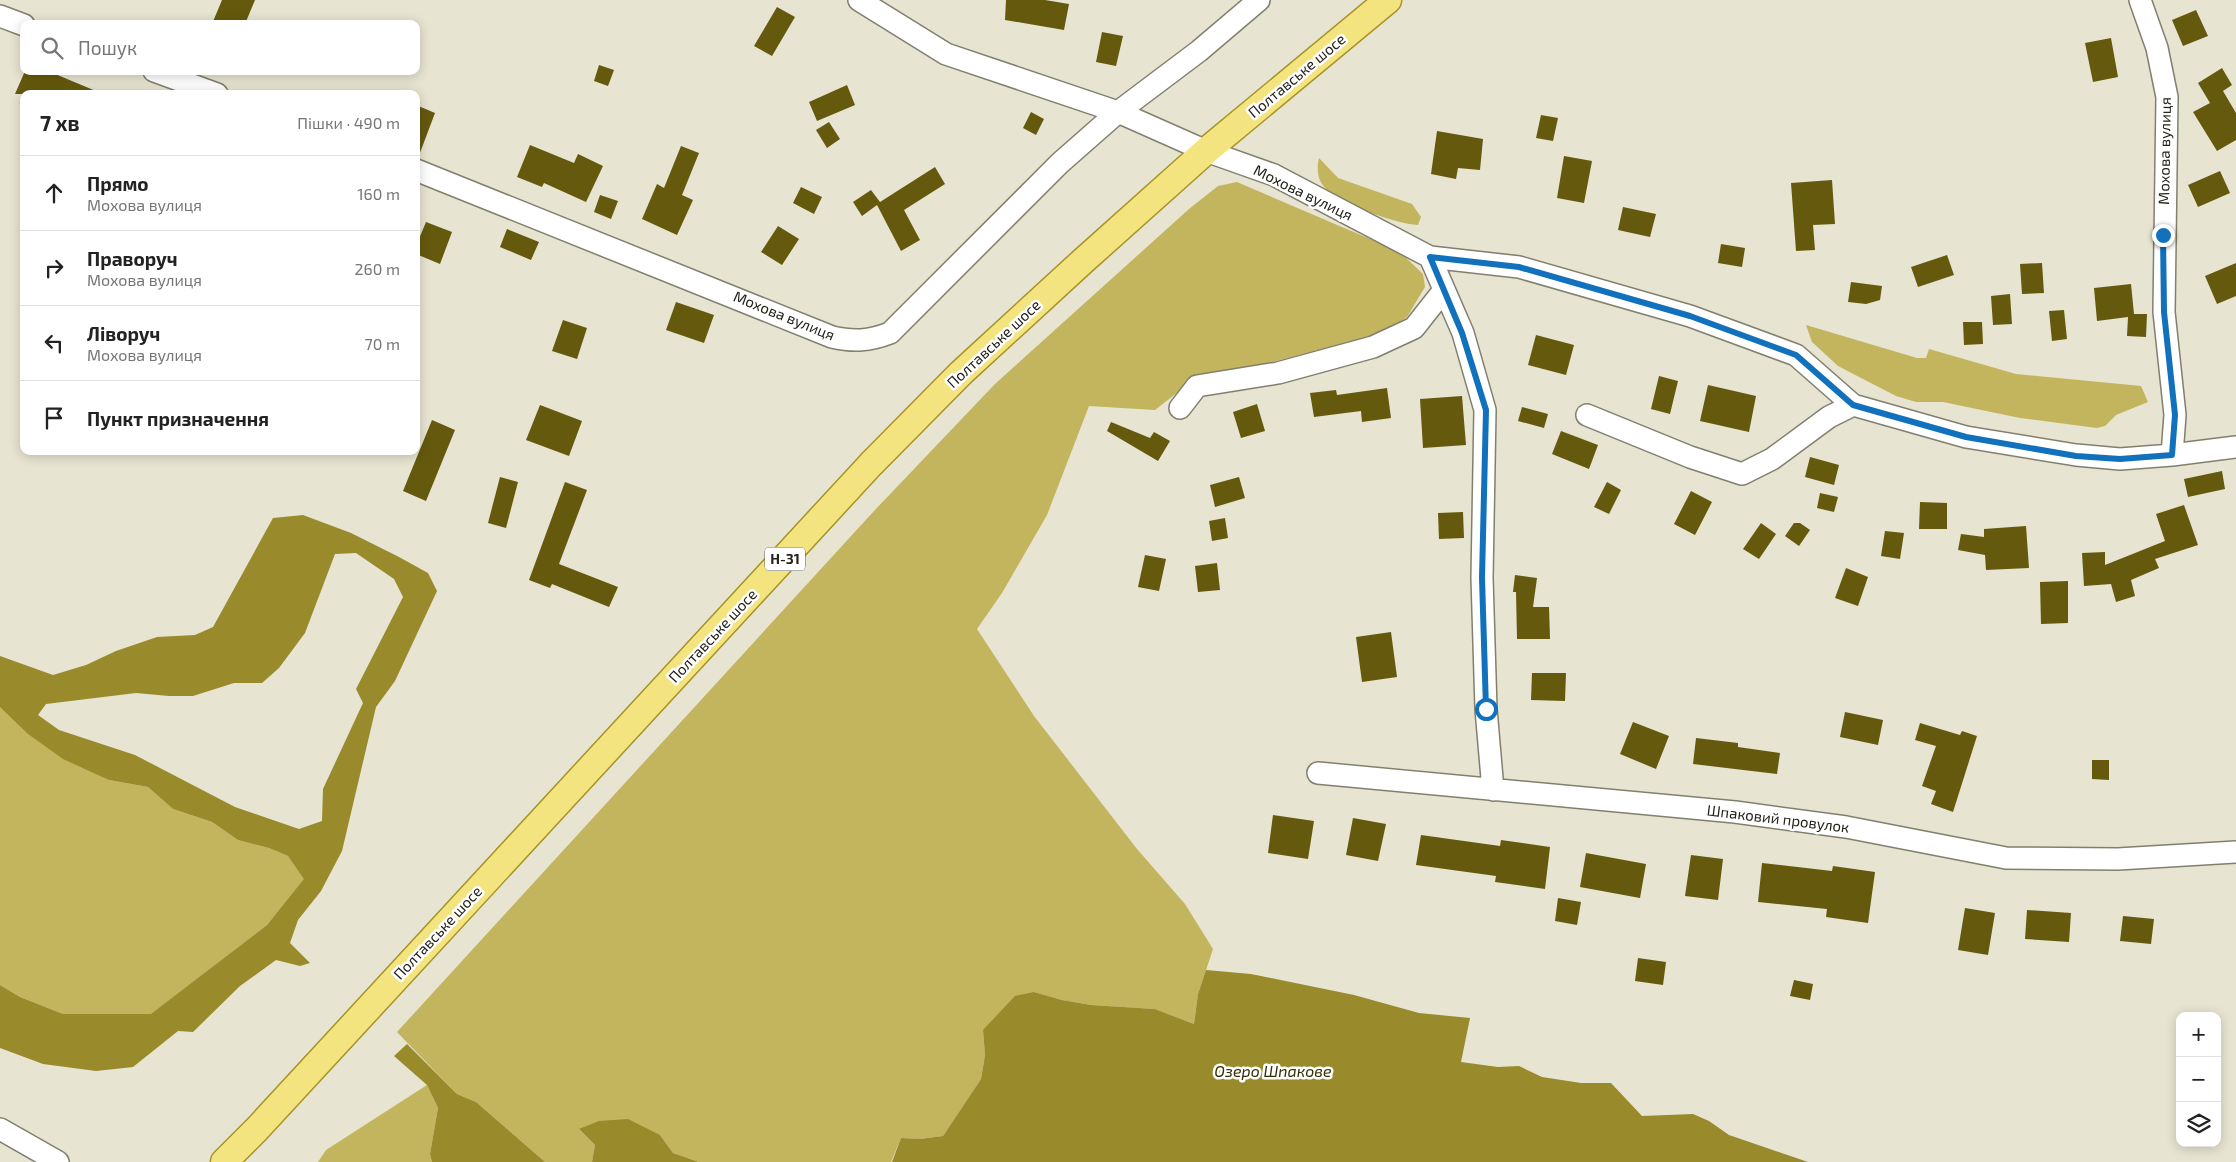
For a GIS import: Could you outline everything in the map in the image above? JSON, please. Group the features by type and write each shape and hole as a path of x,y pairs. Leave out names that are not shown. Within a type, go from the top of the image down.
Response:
{"main road":[{"name":"Полтавське шосе","path":"224,1162 871,464 961,373 1206,151 1388,0"}],"street":[{"name":"Мохова вулиця","path":"859,0 946,54 1118,112 1206,151 1274,175 1430,257 1519,267 1690,316 1796,355 1853,405 1966,437 2076,456 2120,459 2236,447"},
{"path":"1118,112 1199,51 1259,0"},
{"name":"Мохова вулиця","path":"2140,0 2157,48 2167,97 2164,312 2175,415 2172,455"},
{"path":"0,16 20,23"},
{"path":"165,75 206,90"},
{"name":"Мохова вулиця","path":"420,172 832,337 851,341 871,340 890,334 1060,163 1118,112"},
{"path":"1430,257 1462,333 1486,410 1482,578 1486,709 1493,790"},
{"path":"1180,408 1197,386 1278,373 1373,347 1414,328 1444,290"},
{"path":"1587,415 1690,457 1742,474 1772,459 1829,418 1853,405"},
{"name":"Шпаковий провулок","path":"1318,773 1734,812 1837,826 2006,858 2118,859 2236,852"},
{"path":"0,1129 58,1162"}],"shaded area":[{"path":"1319,158 1338,178 1412,204 1421,217 1418,225 1382,217 1339,198 1320,181 1318,171"},
{"path":"1237,182 1384,245 1404,256 1423,274 1425,287 1407,317 1383,333 1268,363 1196,378 1155,410 1089,406 1047,515 1002,593 977,629 1034,716 1137,849 1185,904 1213,949 1198,994 1194,1024 1155,1009 1091,1005 1062,1000 1034,992 983,1030 985,1055 981,1079 943,1136 920,1139 901,1138 891,1162 699,1162 673,1153 660,1135 579,1129 595,1145 592,1162 545,1162 476,1102 457,1094 397,1032 874,511 995,384 1189,209 1218,186"},
{"path":"1806,325 1917,358 1926,358 1929,349 2016,374 2141,386 2148,402 2116,415 2105,426 2097,428 2020,418 1943,402 1916,402 1896,396 1838,366 1812,342"},
{"path":"0,707 109,780 148,787 173,809 212,822 238,840 269,848 288,856 305,879 267,925 152,1014 63,1014 20,997 0,985"},
{"path":"427,1085 438,1108 430,1154 432,1162 318,1162 326,1150"}],"water":[{"path":"303,515 351,533 428,573 437,591 395,681 376,707 342,851 321,891 298,920 290,943 310,963 300,966 276,960 240,986 193,1032 178,1031 133,1067 96,1071 43,1064 0,1048 0,985 20,997 63,1014 151,1014 267,925 304,879 288,856 269,848 238,840 212,822 173,809 148,787 109,780 63,759 28,734 0,707 0,656 53,675 86,665 116,651 157,637 195,635 213,627 273,518","holes":["356,553 394,579 403,597 356,689 363,703 323,789 322,821 299,829 235,807 135,755 59,730 38,715 46,704 136,693 193,696 234,683 262,683 279,668 305,633 335,554"]},
{"name":"Озеро Шпакове","path":"1206,970 1251,974 1354,995 1419,1013 1470,1018 1461,1062 1498,1067 1519,1066 1542,1077 1581,1083 1611,1083 1642,1116 1693,1114 1709,1121 1729,1135 1808,1162 892,1162 901,1138 920,1139 943,1136 981,1079 985,1055 983,1030 1015,996 1034,992 1062,1000 1091,1005 1155,1009 1194,1024 1198,994"},
{"path":"407,1044 457,1094 476,1102 545,1162 432,1162 430,1154 438,1108 427,1085 394,1056"},
{"path":"628,1119 660,1135 673,1153 699,1162 592,1162 595,1145 579,1129 599,1121"}],"building":[{"path":"222,0 255,0 247,20 214,20"},
{"path":"1006,0 1045,0 1069,4 1064,30 1005,20"},
{"path":"777,7 795,17 772,56 754,46"},
{"path":"2196,10 2208,36 2183,46 2172,20"},
{"path":"1102,32 1123,36 1116,66 1096,62"},
{"path":"2111,38 2118,77 2093,82 2085,43"},
{"path":"599,65 614,70 608,86 594,81"},
{"path":"2222,68 2232,85 2223,91 2236,113 2236,140 2217,151 2193,112 2210,103 2198,83"},
{"path":"23,75 58,75 93,90 20,90 20,94 15,94"},
{"path":"847,85 855,105 817,121 809,102"},
{"path":"420,107 435,113 420,153"},
{"path":"1031,112 1044,119 1036,135 1023,128"},
{"path":"1541,115 1558,118 1553,141 1536,138"},
{"path":"829,122 840,139 827,148 816,130"},
{"path":"1437,131 1483,139 1480,170 1458,168 1456,179 1431,174"},
{"path":"530,145 574,163 578,154 603,166 586,202 544,183 542,187 517,177"},
{"path":"681,146 699,153 682,195 693,200 677,235 642,219 657,184 664,188"},
{"path":"1564,156 1592,161 1584,203 1557,198"},
{"path":"935,167 945,184 904,210 920,240 901,251 877,205 862,216 853,202 871,190 880,202"},
{"path":"2220,171 2230,193 2198,207 2188,185"},
{"path":"1832,180 1835,224 1813,225 1815,250 1796,251 1791,183"},
{"path":"801,187 822,197 814,214 793,203"},
{"path":"600,195 618,201 611,219 594,212"},
{"path":"1623,207 1656,214 1650,237 1618,230"},
{"path":"426,222 452,232 440,264 420,256 420,236"},
{"path":"778,226 799,239 782,265 761,252"},
{"path":"507,229 539,242 531,260 500,247"},
{"path":"1721,244 1745,248 1742,267 1718,263"},
{"path":"1947,255 1954,275 1918,287 1911,267"},
{"path":"2042,263 2044,293 2022,294 2020,264"},
{"path":"2236,263 2236,296 2217,304 2205,276"},
{"path":"1851,282 1882,286 1880,300 1866,304 1848,302"},
{"path":"2131,284 2134,314 2147,314 2146,337 2127,336 2128,317 2097,321 2094,288"},
{"path":"2010,294 2012,324 1993,325 1991,296"},
{"path":"676,302 714,315 704,343 666,330"},
{"path":"2064,310 2067,339 2052,341 2049,311"},
{"path":"563,320 587,328 577,359 552,351"},
{"path":"1963,322 1982,322 1983,344 1964,345"},
{"path":"1536,335 1574,345 1566,375 1528,365"},
{"path":"1659,376 1678,381 1670,414 1651,409"},
{"path":"1708,385 1756,396 1749,432 1700,421"},
{"path":"1387,388 1391,418 1362,422 1361,411 1314,417 1310,393 1336,390 1337,395"},
{"path":"1462,396 1466,445 1423,448 1420,399"},
{"path":"1257,404 1265,431 1241,438 1233,412"},
{"path":"540,405 582,421 569,456 526,440"},
{"path":"1522,407 1548,414 1544,428 1518,421"},
{"path":"432,420 455,430 426,501 403,491 418,455 420,455 420,449"},
{"path":"1111,422 1150,438 1154,432 1170,441 1158,461 1107,431"},
{"path":"1561,431 1598,445 1589,469 1552,454"},
{"path":"1810,457 1839,465 1834,485 1805,477"},
{"path":"2222,471 2225,489 2188,497 2184,479"},
{"path":"500,477 518,482 506,528 488,523"},
{"path":"1239,477 1245,498 1215,507 1210,485"},
{"path":"565,482 587,490 559,564 618,587 609,607 552,584 550,588 529,580"},
{"path":"1607,482 1621,490 1609,514 1594,507"},
{"path":"1691,491 1712,502 1695,535 1674,524"},
{"path":"1820,493 1838,497 1834,512 1817,508"},
{"path":"1920,502 1947,503 1947,529 1919,529"},
{"path":"2184,505 2198,545 2155,559 2159,568 2131,580 2135,596 2116,602 2111,584 2084,586 2082,553 2105,552 2105,565 2165,541 2156,514"},
{"path":"1463,512 1464,538 1439,539 1438,513"},
{"path":"1225,518 1228,538 1212,541 1209,521"},
{"path":"1761,523 1776,534 1759,559 1743,549"},
{"path":"1794,523 1800,523 1810,530 1799,546 1785,536"},
{"path":"2026,526 2029,568 1986,570 1985,555 1958,550 1961,534 1984,537 1984,529"},
{"path":"1885,531 1904,533 1900,559 1881,556"},
{"path":"1145,555 1166,559 1159,591 1138,587"},
{"path":"1217,563 1220,590 1198,592 1195,566"},
{"path":"1846,568 1868,577 1858,606 1835,598"},
{"path":"1515,575 1537,578 1533,607 1549,607 1550,639 1517,639 1516,592 1513,592"},
{"path":"2068,581 2068,623 2041,624 2040,582"},
{"path":"1391,632 1397,677 1362,682 1356,637"},
{"path":"1532,673 1566,673 1565,701 1531,700"},
{"path":"1845,712 1883,720 1878,745 1840,737"},
{"path":"1633,722 1669,736 1656,769 1620,754"},
{"path":"1920,723 1960,735 1962,731 1977,736 1953,812 1931,804 1936,791 1922,786 1936,746 1915,740"},
{"path":"1696,738 1738,743 1738,747 1780,753 1777,774 1693,764"},
{"path":"2092,760 2109,760 2109,780 2092,779"},
{"path":"1273,815 1314,821 1308,859 1268,853"},
{"path":"1353,818 1386,824 1378,861 1346,855"},
{"path":"1421,835 1500,846 1501,840 1550,847 1545,889 1495,882 1496,876 1416,865"},
{"path":"1586,853 1646,864 1640,898 1580,887"},
{"path":"1691,855 1723,859 1718,900 1685,896"},
{"path":"1762,863 1832,871 1833,866 1875,872 1868,923 1826,917 1827,909 1758,902"},
{"path":"1558,898 1581,902 1577,925 1555,921"},
{"path":"1965,908 1995,913 1988,955 1958,950"},
{"path":"2027,910 2071,913 2069,942 2025,939"},
{"path":"2123,916 2154,919 2151,944 2120,941"},
{"path":"1638,958 1666,962 1663,985 1635,981"},
{"path":"1794,980 1813,984 1810,1000 1790,996"}],"route":[{"path":"1486,709 1482,578 1486,410 1462,333 1430,257 1519,267 1690,316 1796,355 1853,405 1966,437 2076,456 2120,459 2172,455 2175,415 2164,312 2163,235"}]}
